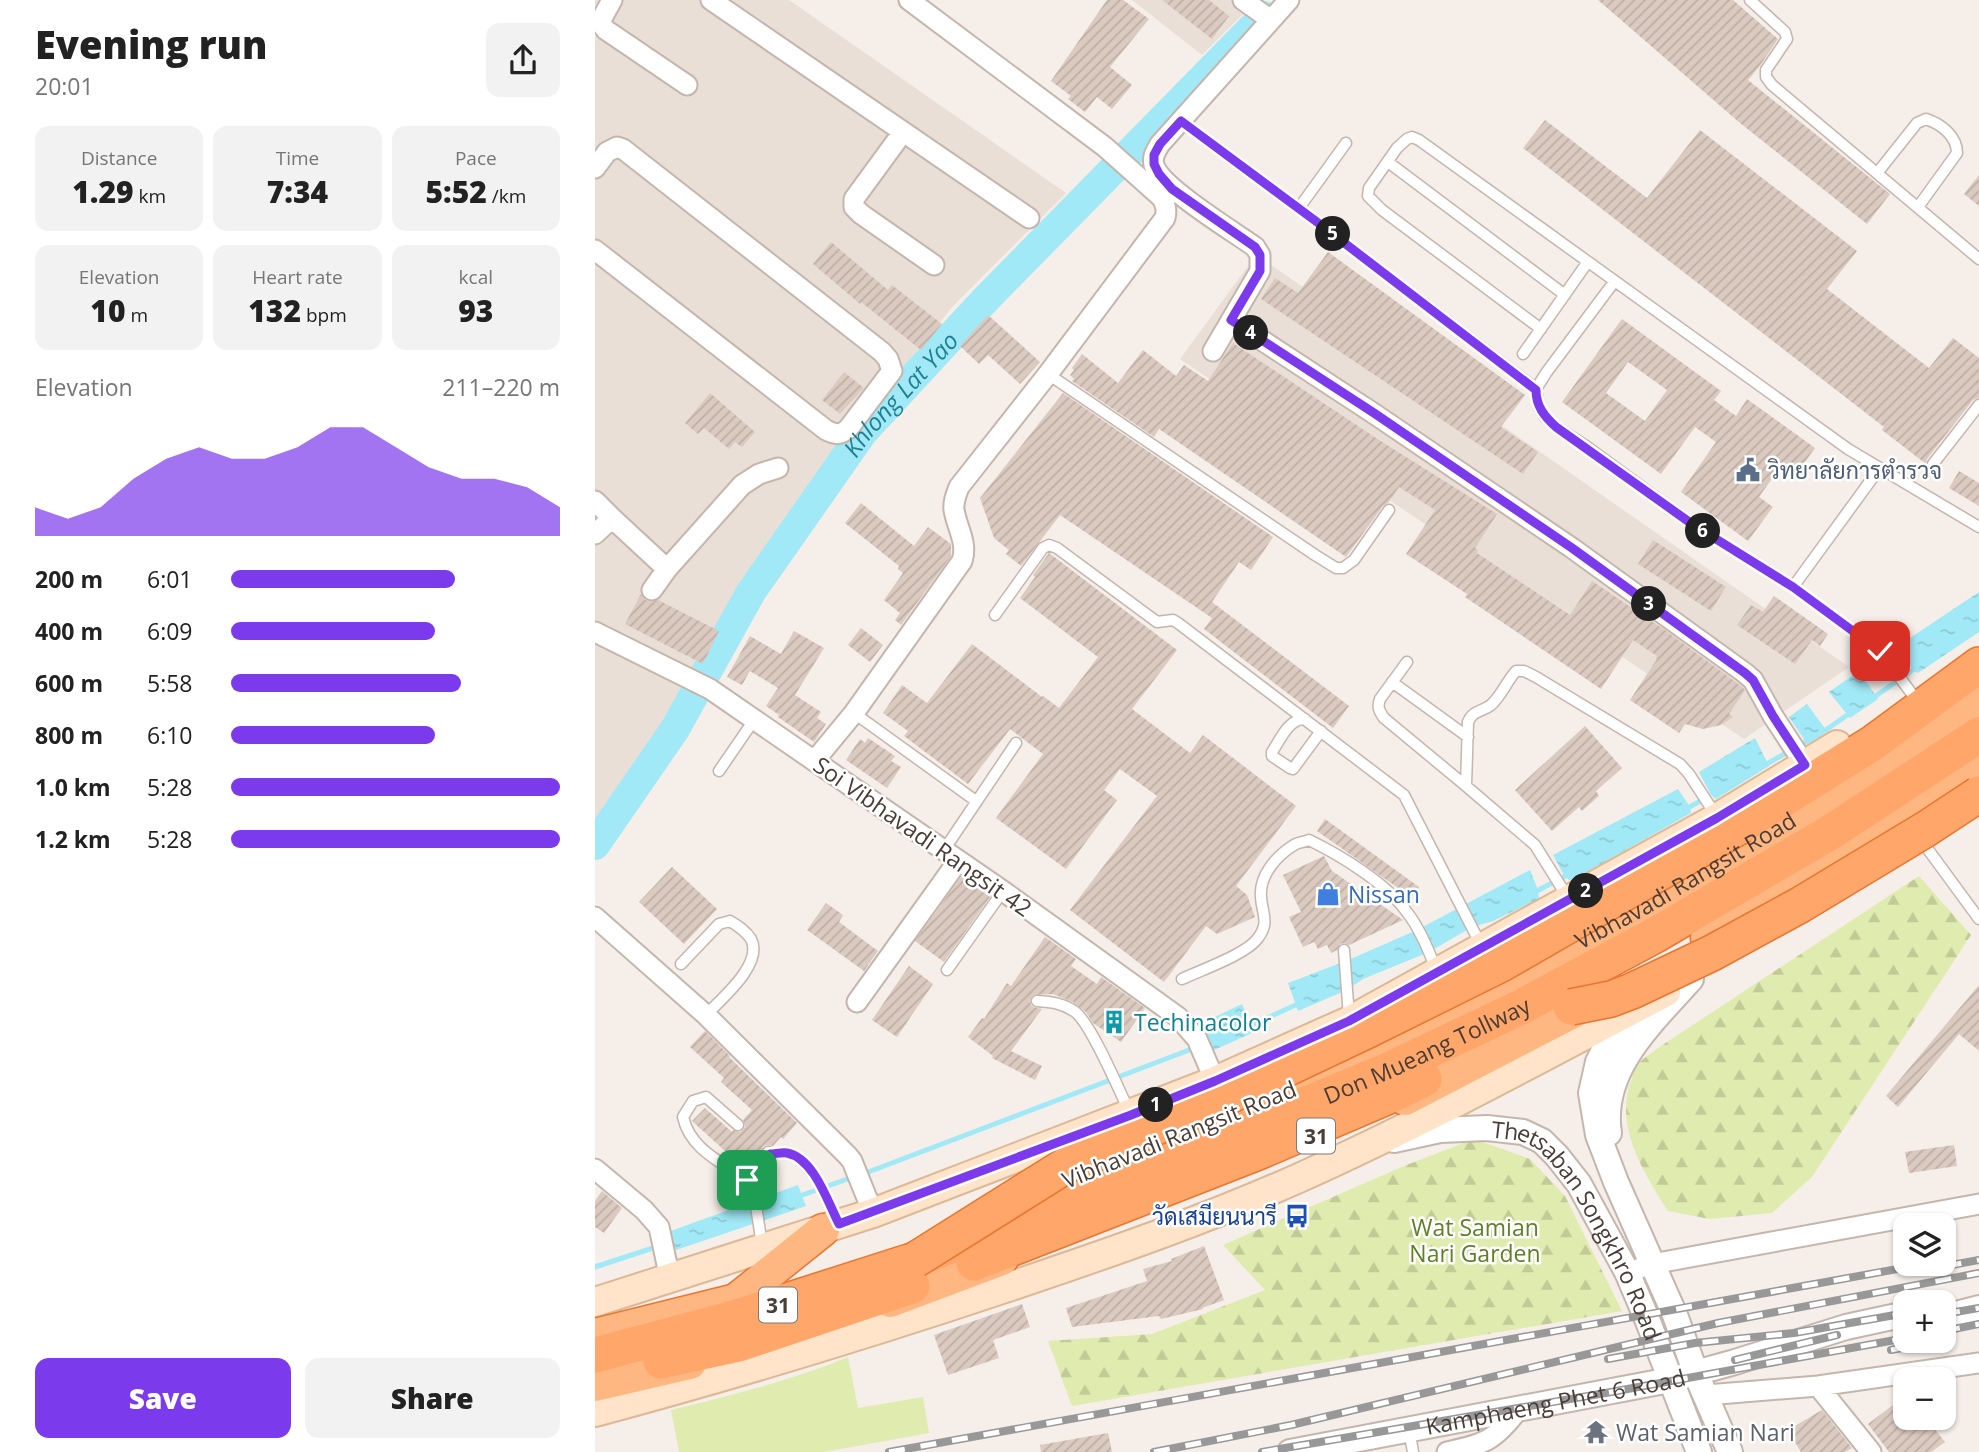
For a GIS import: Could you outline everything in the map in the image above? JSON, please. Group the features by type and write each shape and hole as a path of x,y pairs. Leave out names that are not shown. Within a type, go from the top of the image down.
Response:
{"highway":[{"path":"915,1260 1065,1166 1231,1095 1477,976 1722,814 1873,743 1979,664"},
{"name":"Vibhavadi Rangsit Road","path":"595,1335 736,1300 909,1244 1241,1111 1379,1052 1457,1006 1658,898 1833,794 1979,698"},
{"name":"Don Mueang Tollway","path":"595,1354 734,1318 915,1260 1386,1071 1521,1007 1655,935 1842,825 1979,735"},
{"name":"Don Mueang Tollway","path":"595,1375 739,1344 924,1282 1309,1130 1398,1092 1571,1007 1790,882 1979,761"},
{"name":"31","path":"595,1385 745,1350 929,1287 1264,1158 1406,1099 1657,970 1789,888 1979,761"},
{"path":"1571,1007 1611,999 1632,991 1712,953 1811,898 1979,794"},
{"path":"1353,1008 1457,1006"},
{"path":"736,1300 831,1227"}],"main road":[{"name":"Vibhavadi Rangsit Road","path":"595,1302 668,1267 761,1238 831,1227 868,1201 1131,1115 1215,1081 1565,891 1722,814 1801,758 1909,689 1979,664"},
{"name":"31","path":"595,1412 814,1350 982,1296 1133,1244 1297,1179 1373,1144 1691,979 1796,922 1979,809"}],"street":[{"path":"612,0 600,22 606,30 687,85"},
{"path":"711,0 1029,218"},
{"path":"815,761 854,713 963,561 963,540 954,509 959,487 1165,218 1166,205 1162,198 1125,164 909,0"},
{"path":"1244,0 1269,18"},
{"path":"1213,351 1260,271 1260,255 1255,247 1172,189 1159,174 1154,164 1154,155 1160,144 1269,18 1289,0"},
{"path":"903,132 854,199 854,207 861,215 933,265"},
{"path":"595,168 614,147 623,149 882,352 892,370 848,429 835,434 826,430 595,250"},
{"path":"1231,320 1374,413 1572,548 1745,673 1760,691 1801,758"},
{"path":"652,590 667,569 742,485 759,474 778,468"},
{"path":"595,501 667,569"},
{"path":"595,534 612,518"},
{"name":"Soi Vibhavadi Rangsit 42","path":"595,632 702,684 1003,891 1178,1017 1200,1045 1215,1081"},
{"path":"857,1002 951,855"},
{"path":"595,917 705,1016 840,1148 854,1165 868,1201"},
{"path":"1616,1182 1608,1128 1611,1090 1625,1058 1637,1040 1691,979"},
{"name":"Thetsaban Songkhro Road","path":"1630,1011 1605,1046 1598,1062 1591,1093 1598,1135 1730,1452"},
{"name":"Thetsaban Songkhro Road","path":"1373,1144 1440,1130 1487,1128 1523,1132 1542,1141 1579,1184 1626,1272 1699,1452"},
{"path":"595,1169 644,1210 660,1230 668,1267"},
{"path":"1626,1272 1652,1264 1979,1204"},
{"path":"1956,1308 1979,1307"},
{"path":"1956,1314 1979,1307"},
{"path":"1702,1385 1846,1328 1893,1317"},
{"path":"1702,1385 1893,1330"},
{"path":"1702,1385 1818,1386 1978,1364"},
{"name":"Kamphaeng Phet 6 Road","path":"1290,1452 1411,1441 1518,1410 1670,1380 1702,1385"},
{"path":"1818,1386 1871,1452"},
{"path":"1447,1452 1485,1448 1518,1410"}],"lane":[{"path":"1750,0 1785,32 1787,39 1766,69 1766,77 1772,85 1979,259"},
{"path":"1878,172 1917,123 1926,119 1936,122 1951,135 1957,145 1957,153 1918,207"},
{"path":"1181,121 1536,390"},
{"path":"1541,329 1368,197 1369,188 1407,139 1412,137 1419,140 1848,449 1979,527"},
{"path":"1299,208 1346,143"},
{"path":"1388,162 1565,295"},
{"path":"1523,354 1587,263"},
{"path":"1614,282 1536,390 1539,407 1545,417 1692,524 1793,587 1880,651 1909,689"},
{"path":"1048,374 1336,568 1342,568 1354,561 1389,510"},
{"path":"1933,464 1979,405"},
{"path":"1793,587 1879,469"},
{"path":"995,615 1043,548 1049,545 1157,622 1178,622 1404,795 1477,938"},
{"path":"1407,662 1380,699 1379,711 1525,835 1543,856 1565,891"},
{"path":"1466,786 1470,717 1474,712 1492,704 1513,674 1520,670 1680,764 1722,814"},
{"path":"1392,682 1468,737"},
{"path":"854,713 976,801"},
{"path":"1305,719 1293,722 1272,752 1272,756 1293,769 1321,731"},
{"path":"719,771 754,720"},
{"path":"951,855 976,801 1016,743"},
{"path":"1182,979 1243,951 1258,939 1266,921 1261,898 1262,882 1266,873 1271,865 1295,844 1310,841 1374,880 1389,893 1409,914 1434,962"},
{"path":"1924,844 1979,919"},
{"path":"947,970 1003,891"},
{"path":"681,964 719,924 730,921 752,940 753,960 748,969 705,1016"},
{"path":"1344,950 1353,1008"},
{"path":"1037,1001 1058,1002 1076,1012 1088,1028 1131,1115"},
{"path":"738,1125 706,1097 694,1101 683,1117 686,1131 697,1145 747,1180 754,1193 761,1238"},
{"path":"747,1180 769,1153 788,1153 805,1163 818,1181 825,1196 831,1227"}],"shaded area":[{"path":"595,0 789,0 1066,193 953,306 810,485 698,669 657,743 595,828"},
{"path":"1132,0 1257,0 1202,55"},
{"path":"1254,253 1849,667 1744,739 1180,359 1251,262"}],"green space":[{"path":"1919,876 1971,935 1812,1177 1772,1213 1710,1219 1668,1211 1641,1164 1628,1130 1627,1096 1638,1065 1661,1046"},
{"name":"Wat Samian Nari Garden","path":"1474,1139 1530,1159 1565,1196 1622,1311 1072,1406 1048,1341 1152,1334 1265,1290 1223,1245 1404,1166"},
{"path":"848,1357 858,1408 923,1397 929,1433 824,1452 679,1452 671,1410 783,1380"}],"water":[{"path":"1979,592 1979,632 1918,673 1913,670 1898,646"},
{"path":"1859,671 1878,699 1850,718 1829,692"},
{"path":"1807,704 1826,730 1806,742 1789,717"},
{"path":"1755,738 1769,766 1716,799 1699,772"},
{"path":"1678,789 1691,813 1571,881 1565,877 1553,855"},
{"path":"1530,870 1539,899 1493,921 1472,927 1429,952 1363,979 1347,990 1298,1011 1288,983 1417,930"},
{"path":"1242,1004 1254,1032 1212,1051 1200,1024"},
{"path":"798,1185 806,1206 676,1250 668,1232"}],"building":[{"path":"1107,0 1123,0 1149,19 1110,67 1132,85 1112,109 1097,97 1085,112 1068,99 1071,96 1051,81"},
{"path":"1162,0 1209,0 1229,16 1212,39"},
{"path":"1598,0 1733,0 1778,39 1748,80 1890,194 1867,224 1740,123"},
{"path":"1545,120 1647,198 1700,130 1857,251 1827,289 1929,368 1953,338 1979,358 1979,398 1973,400 1927,459 1926,464 1882,430 1884,427 1523,148"},
{"path":"1979,175 1979,206 1964,194"},
{"path":"831,242 888,290 892,285 942,324 921,350 813,264"},
{"path":"1328,252 1525,395 1501,427 1538,452 1523,474 1261,299 1275,278 1298,293"},
{"path":"988,315 1040,362 1020,384 988,355 979,364 960,346"},
{"path":"1622,319 1721,391 1714,400 1736,416 1747,399 1815,448 1792,480 1778,470 1759,497 1773,507 1748,541 1681,492 1716,442 1695,427 1661,474 1562,402","holes":["1628,362 1667,390 1645,421 1606,393"]},
{"path":"1233,343 1497,514 1475,548 1477,553 1570,615 1592,581 1737,683 1745,690 1729,714 1733,717 1721,725 1703,729 1685,724 1679,733 1630,700 1657,659 1657,656 1633,640 1601,689 1465,597 1467,594 1406,554 1435,510 1399,487 1346,557 1159,429 1154,437 1072,381 1074,379 1070,375 1082,354 1118,383 1143,350 1176,376 1184,365 1208,381"},
{"path":"844,372 864,388 840,414 822,400"},
{"path":"710,393 755,432 742,447 735,442 729,449 704,428 698,434 685,423"},
{"path":"1063,393 1273,537 1251,570 1239,562 1212,602 1349,706 1333,728 1204,629 1212,618 1060,515 1021,566 1006,554 1009,550 994,538 980,498"},
{"path":"1959,471 1979,483 1979,506 1949,488"},
{"path":"861,503 914,546 928,527 951,544 951,556 901,625 895,620 900,613 884,600 903,573 898,569 899,566 845,523"},
{"path":"1653,540 1726,587 1711,611 1638,564"},
{"path":"1049,553 1177,650 1132,709 1190,753 1203,735 1296,806 1236,886 1247,895 1255,917 1217,934 1206,926 1164,982 1070,910 1157,796 1120,769 1104,790 1117,800 1066,869 996,818 1043,754 1010,729 968,784 904,736 908,731 883,713 902,685 927,703 972,644 1059,708 1098,657 1020,598"},
{"path":"641,594 645,600 658,600 719,631 703,664 625,624"},
{"path":"1774,596 1828,634 1820,646 1812,640 1795,664 1737,625 1751,605 1763,612"},
{"path":"861,628 883,645 870,662 848,645"},
{"path":"794,631 824,648 795,695 821,712 817,718 826,724 814,742 766,706 778,688 750,671 742,685 727,677 750,636 781,654"},
{"path":"1585,726 1622,768 1596,791 1599,796 1582,811 1579,807 1552,831 1515,790"},
{"path":"868,738 895,756 891,761 901,767 887,788 846,760 860,739 865,743"},
{"path":"1325,819 1419,887 1411,897 1317,831"},
{"name":"Nissan","path":"1324,856 1332,871 1403,920 1349,945 1340,944 1337,950 1331,953 1327,945 1318,949 1314,942 1303,947 1289,917 1301,912 1283,875"},
{"path":"672,867 717,909 684,944 639,902"},
{"path":"961,877 990,897 944,962 915,941"},
{"path":"826,903 843,915 839,922 878,951 864,971 807,930"},
{"path":"1045,937 1076,959 1071,966 1097,984 1101,977 1145,1008 1121,1042 1093,1023 1086,1012 1073,1002 1053,994 1033,995 1031,1005 1042,1009 1011,1051 1042,1066 1035,1080 992,1058 993,1056 968,1037 982,1018 984,1019 1007,983 1011,986"},
{"path":"909,966 933,984 897,1037 872,1020"},
{"path":"1979,985 1979,1051 1959,1034 1898,1107 1886,1096"},
{"path":"705,1031 797,1123 773,1146 763,1146 761,1153 746,1170 692,1121 705,1108 732,1132 740,1132 745,1127 743,1120 752,1110 721,1082 724,1078 690,1047"},
{"path":"1954,1145 1957,1166 1909,1173 1905,1152"},
{"path":"602,1191 622,1208 604,1233 595,1227 595,1201"},
{"path":"1204,1246 1224,1300 1203,1309 1161,1319 1159,1316 1072,1327 1066,1308 1147,1281 1143,1269 1172,1261 1171,1259"},
{"path":"1022,1304 1030,1327 993,1340 999,1358 948,1375 934,1335"},
{"path":"1893,1405 1893,1430 1936,1430 1945,1442 1931,1452 1889,1452 1868,1424"},
{"path":"1822,1410 1852,1448 1845,1452 1801,1452 1788,1430"},
{"path":"1108,1433 1112,1452 1041,1452 1040,1445"}],"waterway":[{"name":"Khlong Lat Yao","path":"595,845 675,729 751,592 863,432 985,300 1264,16"},
{"path":"1870,700 1917,667"},
{"path":"1763,766 1820,734 1853,711"},
{"path":"1684,810 1706,798"},
{"path":"1533,893 1571,873"},
{"path":"1245,1028 1300,1003"},
{"path":"863,1174 1197,1047"},
{"path":"797,1197 853,1177"},
{"path":"595,1267 659,1246"}],"railway":[{"path":"1956,1264 1979,1260"},
{"path":"889,1452 1893,1270"},
{"path":"1154,1452 1291,1425 1718,1323 1979,1273"},
{"path":"1956,1312 1979,1308"},
{"path":"1608,1359 1695,1343 1794,1333 1893,1315"},
{"path":"1956,1329 1979,1324"},
{"path":"1735,1360 1837,1335"},
{"path":"1262,1452 1893,1340"}],"place":[{"name":"วิทยาลัยการตำรวจ","path":"1748,470"},
{"name":"Nissan","path":"1328,894"},
{"name":"Techinacolor","path":"1114,1022"},
{"name":"วัดเสมียนนารี","path":"1297,1216"},
{"name":"Wat Samian Nari","path":"1596,1432"}],"route":[{"path":"747,1180 770,1154 788,1153 805,1163 818,1181 839,1224 1131,1115 1349,1021 1717,818 1805,765 1753,680 1745,673 1572,548 1374,413 1231,320 1260,271 1260,255 1255,247 1172,189 1159,174 1154,164 1154,155 1160,144 1181,121 1536,390 1539,407 1556,427 1692,524 1793,587 1880,651"}]}
